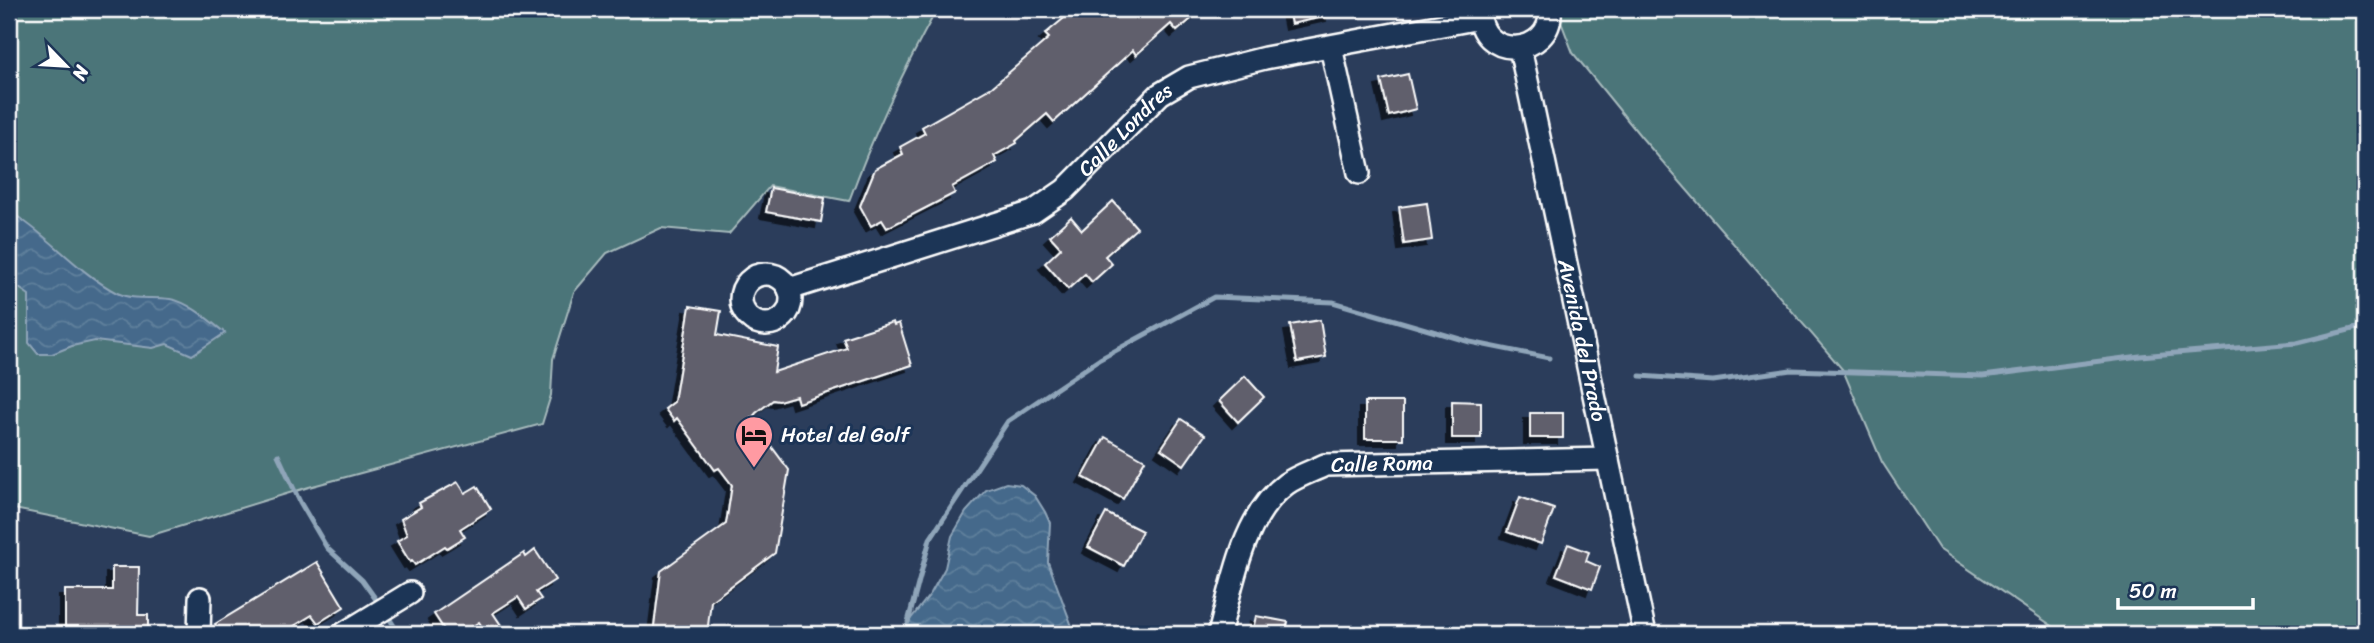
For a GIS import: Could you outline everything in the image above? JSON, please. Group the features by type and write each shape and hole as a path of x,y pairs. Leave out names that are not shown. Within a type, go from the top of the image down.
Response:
{"street":[{"path":"1480,14 1483,27 1494,41 1511,48 1520,48 1534,42 1545,31 1550,9"},
{"name":"Calle Londres","path":"789,289 1033,212 1065,190 1160,94 1189,77 1265,58 1331,47 1480,14"},
{"path":"1331,47 1359,173"},
{"name":"Avenida del Prado","path":"1520,48 1646,634"},
{"name":"Calle Roma","path":"1219,634 1254,519 1286,484 1325,465 1608,459"},
{"path":"342,634 410,593"},
{"path":"199,634 200,598"}],"green space":[{"path":"9,9 937,9 889,104 849,201 770,186 729,234 661,228 607,253 574,292 553,359 551,395 542,424 309,487 149,536 9,508"},
{"path":"1556,9 2292,9 2365,15 2365,634 2064,634 1939,549 1882,462 1843,370 1642,138 1573,53"}],"water":[{"path":"9,211 89,275 117,293 130,297 177,301 199,313 225,333 192,355 167,344 153,348 95,341 52,354 38,354 29,343 29,295 19,288 9,286"},
{"path":"1006,483 1021,485 1035,496 1050,523 1048,562 1073,634 899,634 931,593 945,568 952,536 966,512 986,490"}],"building":[{"path":"1075,9 1203,9 1177,31 1171,24 1136,55 1133,50 1054,122 1047,114 1016,141 1017,143 994,156 997,162 952,187 955,193 887,228 882,220 871,226 860,206 875,169 903,154 900,147 925,133 922,127 992,87 1049,38 1045,34"},
{"path":"1288,9 1331,9 1332,15 1291,24"},
{"path":"1408,74 1416,109 1389,116 1381,80"},
{"path":"771,188 825,198 821,222 766,212"},
{"path":"1113,201 1137,228 1105,256 1112,264 1092,282 1085,274 1068,289 1045,263 1061,248 1050,236 1071,217 1082,230"},
{"path":"1427,203 1432,240 1404,244 1399,207"},
{"name":"Hotel del Golf","path":"690,306 721,311 717,335 778,347 774,372 847,348 843,338 893,322 894,325 899,323 912,365 798,403 796,396 773,400 756,413 751,419 789,470 775,553 711,601 707,634 653,634 661,571 726,524 732,485 719,468 715,470 677,418 674,421 665,409 674,402"},
{"path":"1320,320 1326,357 1297,362 1290,325"},
{"path":"1245,376 1264,397 1238,422 1219,401"},
{"path":"1452,401 1481,402 1481,438 1452,438"},
{"path":"1365,402 1403,402 1403,439 1365,439"},
{"path":"1530,413 1563,413 1563,438 1530,438"},
{"path":"1181,419 1205,435 1184,465 1161,449"},
{"path":"1105,437 1145,460 1123,499 1083,477"},
{"path":"458,482 465,493 477,486 491,509 460,529 465,537 415,565 410,562 397,541 407,535 401,519 421,507 419,503"},
{"path":"1520,497 1554,509 1541,544 1507,532"},
{"path":"1106,513 1142,531 1124,566 1088,547"},
{"path":"1568,544 1589,552 1586,561 1600,567 1592,589 1556,575"},
{"path":"535,550 555,580 536,592 541,599 526,609 518,597 493,613 501,625 487,634 479,622 460,634 447,634 434,614 524,553 526,557"},
{"path":"317,562 344,607 318,623 312,615 281,634 222,634 215,624"},
{"path":"112,567 139,567 138,615 148,615 148,631 118,630 118,634 77,634 77,629 65,629 65,590 112,590"},
{"path":"1256,616 1288,622 1285,634 1252,634"}],"waterway":[{"path":"908,622 930,539 1008,421 1100,359 1214,297 1333,302 1470,342 1549,358"},
{"path":"1640,376 1713,381 1791,370 1983,376 2140,356 2297,343 2365,326"},
{"path":"278,455 300,502 327,548 362,580 380,605"},
{"path":"386,613 399,634"}],"place":[{"name":"Hotel del Golf","path":"754,469"}]}
